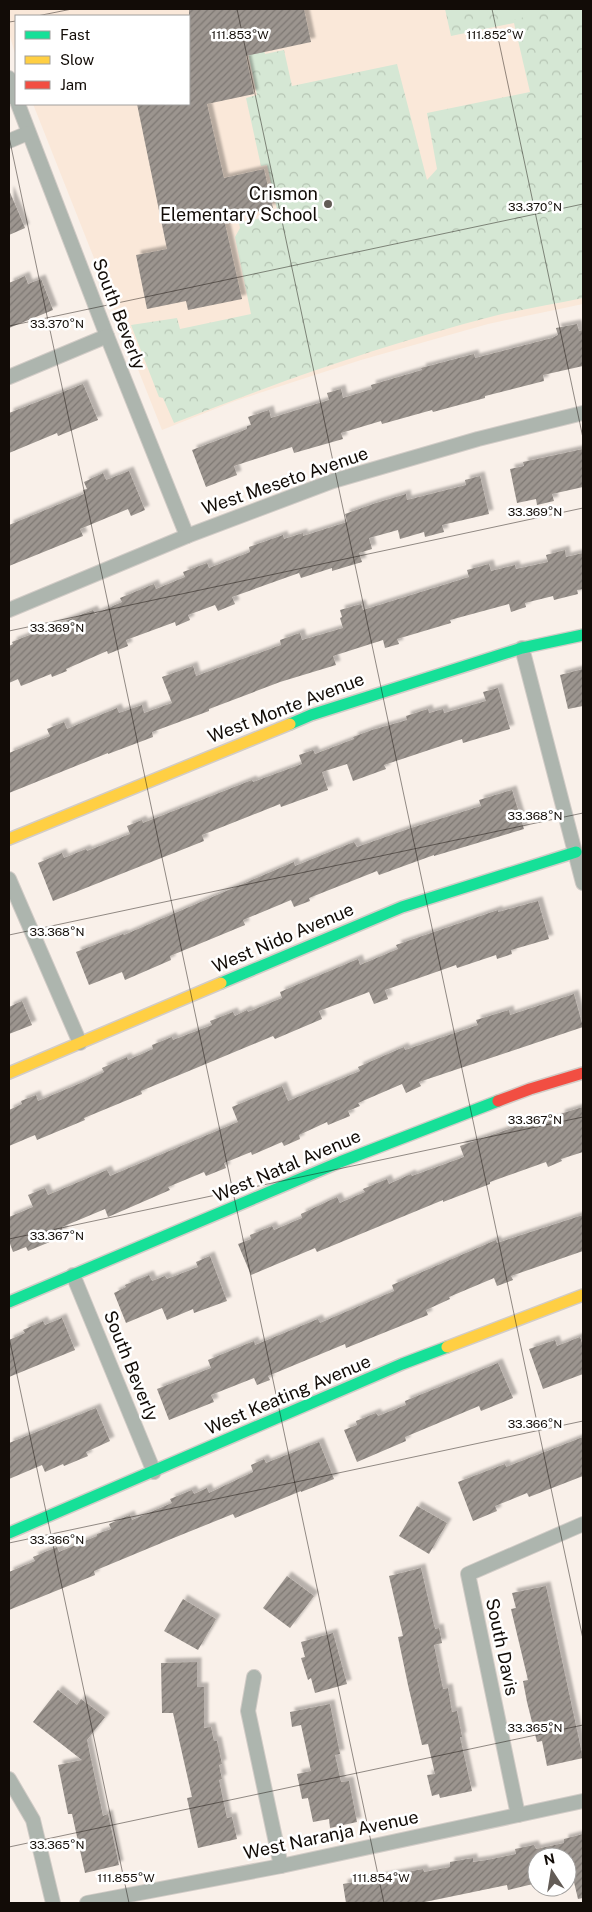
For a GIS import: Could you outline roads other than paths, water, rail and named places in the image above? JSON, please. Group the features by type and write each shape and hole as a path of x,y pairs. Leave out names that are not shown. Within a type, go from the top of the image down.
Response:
{"street":[{"path":"9,78 15,97"},
{"name":"South Beverly","path":"18,105 107,336 187,536"},
{"path":"9,141 28,133"},
{"path":"9,377 107,336"},
{"name":"West Meseto Avenue","path":"9,610 187,536 333,481 478,439 583,413"},
{"name":"West Monte Avenue","path":"9,839 310,715 522,648 583,635"},
{"path":"522,648 583,883"},
{"name":"West Nido Avenue","path":"9,1073 402,907 576,852"},
{"path":"9,879 80,1043"},
{"name":"West Natal Avenue","path":"9,1302 340,1162 530,1089 583,1073"},
{"name":"South Beverly","path":"73,1275 154,1472"},
{"name":"West Keating Avenue","path":"9,1533 402,1364 583,1295"},
{"name":"South Davis","path":"518,1815 468,1574 583,1524"},
{"path":"254,1677 248,1711 281,1866"},
{"path":"9,1780 33,1820 53,1903"},
{"name":"West Naranja Avenue","path":"87,1903 281,1866 583,1801"}],"place":[{"name":"Crismon Elementary School","path":"328,204"}]}
